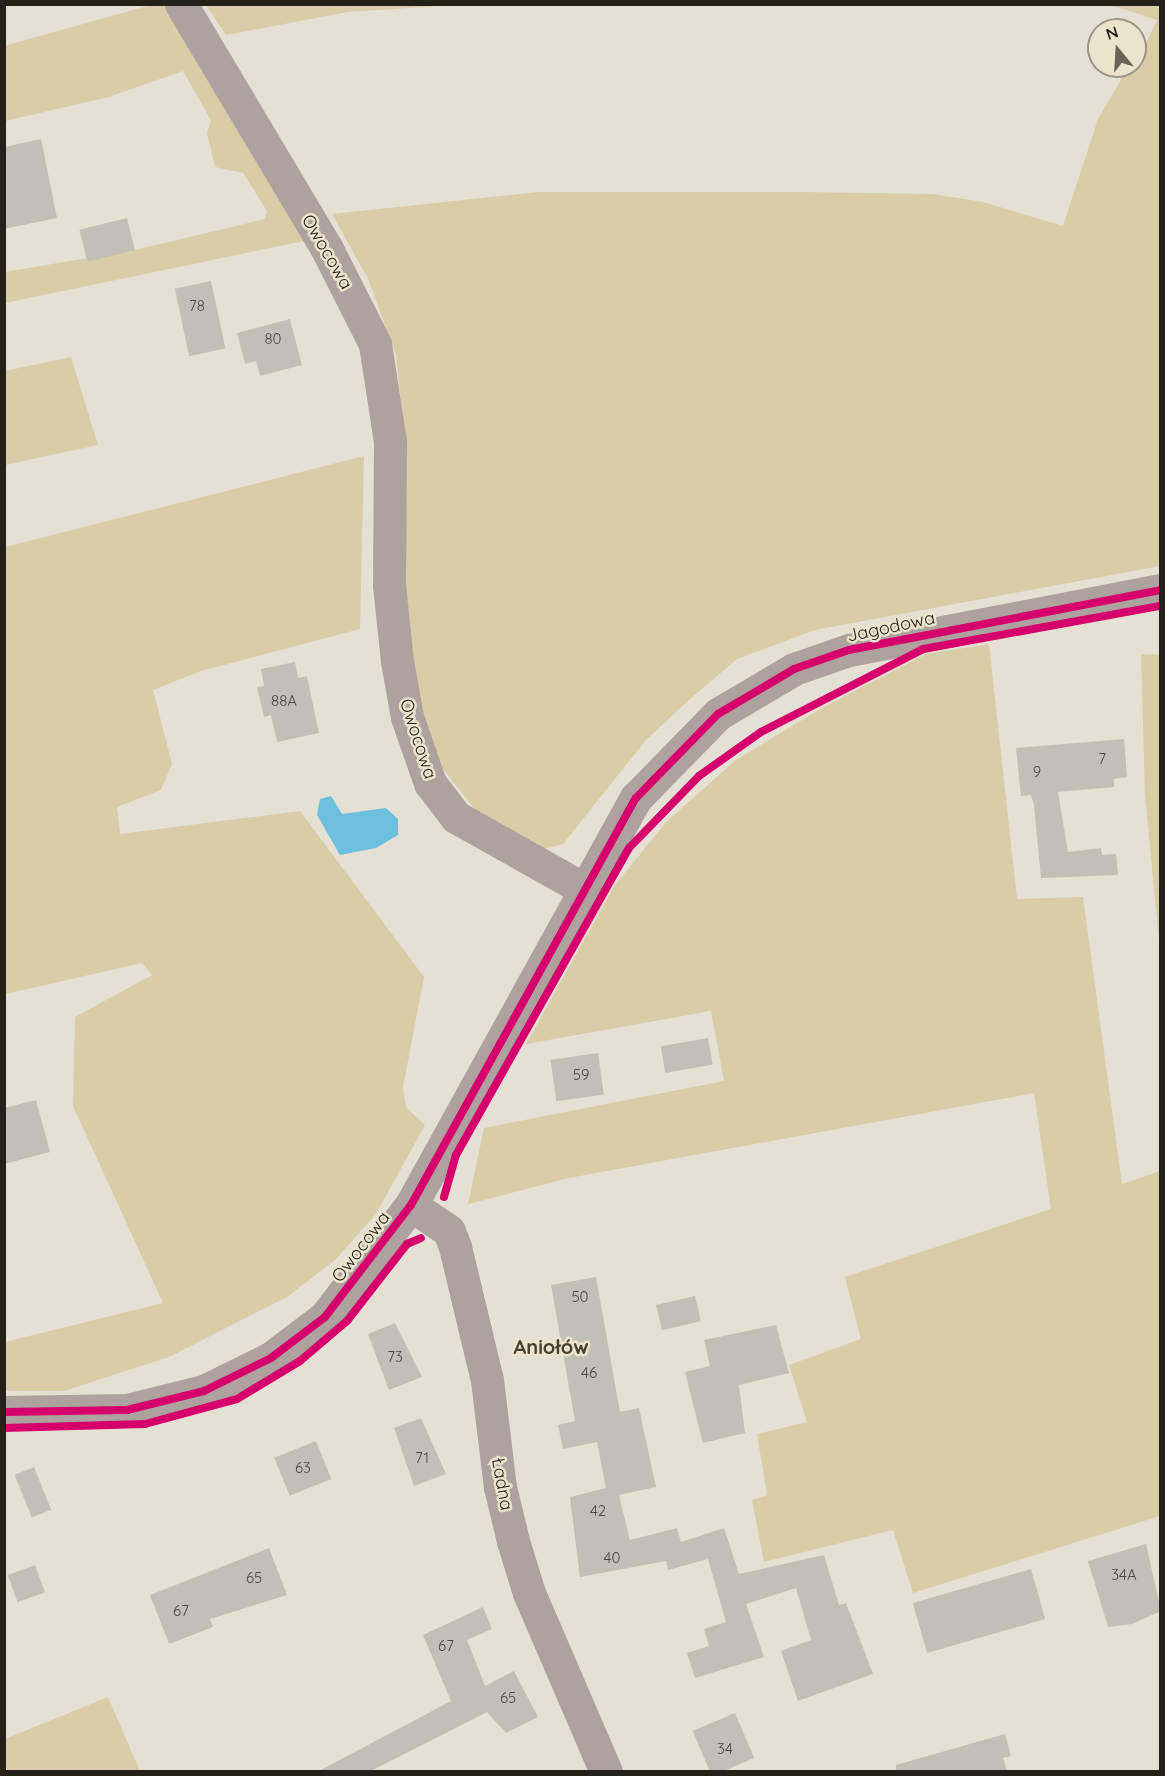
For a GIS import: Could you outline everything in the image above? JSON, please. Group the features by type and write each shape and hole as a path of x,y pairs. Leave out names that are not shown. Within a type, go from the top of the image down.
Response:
{"street":[{"name":"Owocowa","path":"4,1412 127,1410 226,1383 325,1317 411,1205 582,888 456,817 430,783 407,717 397,661 389,585 390,442 375,344 326,247 181,4"},
{"name":"Jagodowa","path":"582,888 636,798 681,746 718,714 794,669 860,648 1161,590"},
{"name":"Ładna","path":"411,1205 449,1232 455,1247 487,1380 500,1486 513,1541 529,1593 606,1772"}],"shaded area":[{"path":"151,5 163,5 203,62 304,241 5,303 5,272 135,250 265,219 267,211 243,173 215,167 207,133 211,120 183,71 109,97 5,121 4,46"},
{"path":"206,5 453,5 348,12 226,35"},
{"path":"1111,5 1160,5 1160,566 815,630 737,659 646,740 563,844 540,850 478,813 439,764 415,688 402,563 403,422 396,354 368,279 332,214 539,192 933,194 983,202 1063,226 1098,119 1122,78 1147,78 1147,41 1157,20"},
{"path":"71,357 98,445 5,465 5,371"},
{"path":"364,456 360,629 201,671 153,690 172,764 161,790 117,807 120,834 300,811 424,977 403,1087 406,1107 425,1125 376,1214 335,1260 287,1297 169,1357 64,1391 5,1391 5,1342 163,1303 73,1106 75,1017 152,975 142,963 5,994 5,547"},
{"path":"989,644 1017,899 1083,897 1122,1184 1160,1171 1160,1516 913,1593 893,1530 764,1562 752,1500 767,1495 757,1434 807,1422 789,1365 861,1339 845,1277 1051,1209 1034,1093 569,1178 468,1204 484,1128 724,1081 711,1011 526,1044 615,885 667,821 736,760 820,709 926,654"},
{"path":"1141,654 1160,655 1160,952 1145,795"},
{"path":"108,1697 140,1771 5,1771 5,1739"}],"water":[{"path":"331,796 342,814 386,808 398,819 398,835 376,848 340,855 317,815 320,799"}],"building":[{"path":"41,139 57,218 4,229 4,147"},
{"path":"127,218 135,250 87,262 79,230"},
{"path":"211,281 225,348 189,356 175,289"},
{"path":"290,319 302,365 260,376 256,361 245,364 237,333"},
{"path":"295,662 298,678 307,676 319,733 277,742 271,715 264,717 257,687 264,686 261,669"},
{"path":"1124,739 1127,777 1114,779 1114,787 1058,792 1068,852 1101,848 1102,855 1116,854 1118,875 1041,878 1034,805 1031,795 1021,796 1016,748"},
{"path":"708,1038 713,1065 665,1073 661,1046"},
{"path":"598,1053 604,1095 556,1101 550,1060"},
{"path":"36,1100 50,1152 4,1164 4,1108"},
{"path":"596,1277 620,1412 639,1408 656,1487 619,1495 630,1540 677,1528 681,1542 724,1528 739,1574 824,1555 839,1605 846,1603 873,1674 798,1701 781,1651 811,1640 796,1588 746,1604 764,1657 695,1678 687,1653 709,1646 704,1629 726,1622 708,1559 668,1570 666,1561 580,1577 570,1497 606,1488 597,1442 563,1449 558,1425 575,1421 551,1285"},
{"path":"695,1296 701,1321 662,1330 656,1305"},
{"path":"395,1323 422,1377 389,1390 368,1334"},
{"path":"776,1325 789,1373 739,1385 745,1433 703,1443 685,1372 710,1366 704,1340"},
{"path":"421,1418 446,1474 414,1486 394,1428"},
{"path":"316,1441 331,1479 290,1496 274,1458"},
{"path":"34,1467 51,1510 32,1518 15,1475"},
{"path":"1146,1544 1161,1611 1132,1624 1108,1627 1088,1561"},
{"path":"269,1548 287,1595 210,1619 213,1627 169,1644 150,1595"},
{"path":"35,1565 45,1592 18,1602 8,1575"},
{"path":"1031,1569 1045,1619 927,1653 913,1603"},
{"path":"483,1607 492,1629 467,1640 485,1686 514,1671 538,1717 506,1733 487,1712 369,1772 317,1772 451,1701 423,1635"},
{"path":"735,1713 754,1758 721,1772 710,1772 693,1731"},
{"path":"1005,1734 1011,1756 1003,1758 1007,1772 896,1772 896,1765"}],"cycle path":[{"path":"4,1412 127,1410 204,1391 271,1358 325,1317 411,1205 636,798 718,714 794,669 849,650 1160,590"},
{"path":"444,1197 456,1155 629,848 699,776 761,732 923,649 1160,606"},
{"path":"4,1428 145,1424 237,1399 300,1361 347,1321 407,1244 421,1238"}],"district":[{"name":"Aniołów","path":"551,1346"}]}
